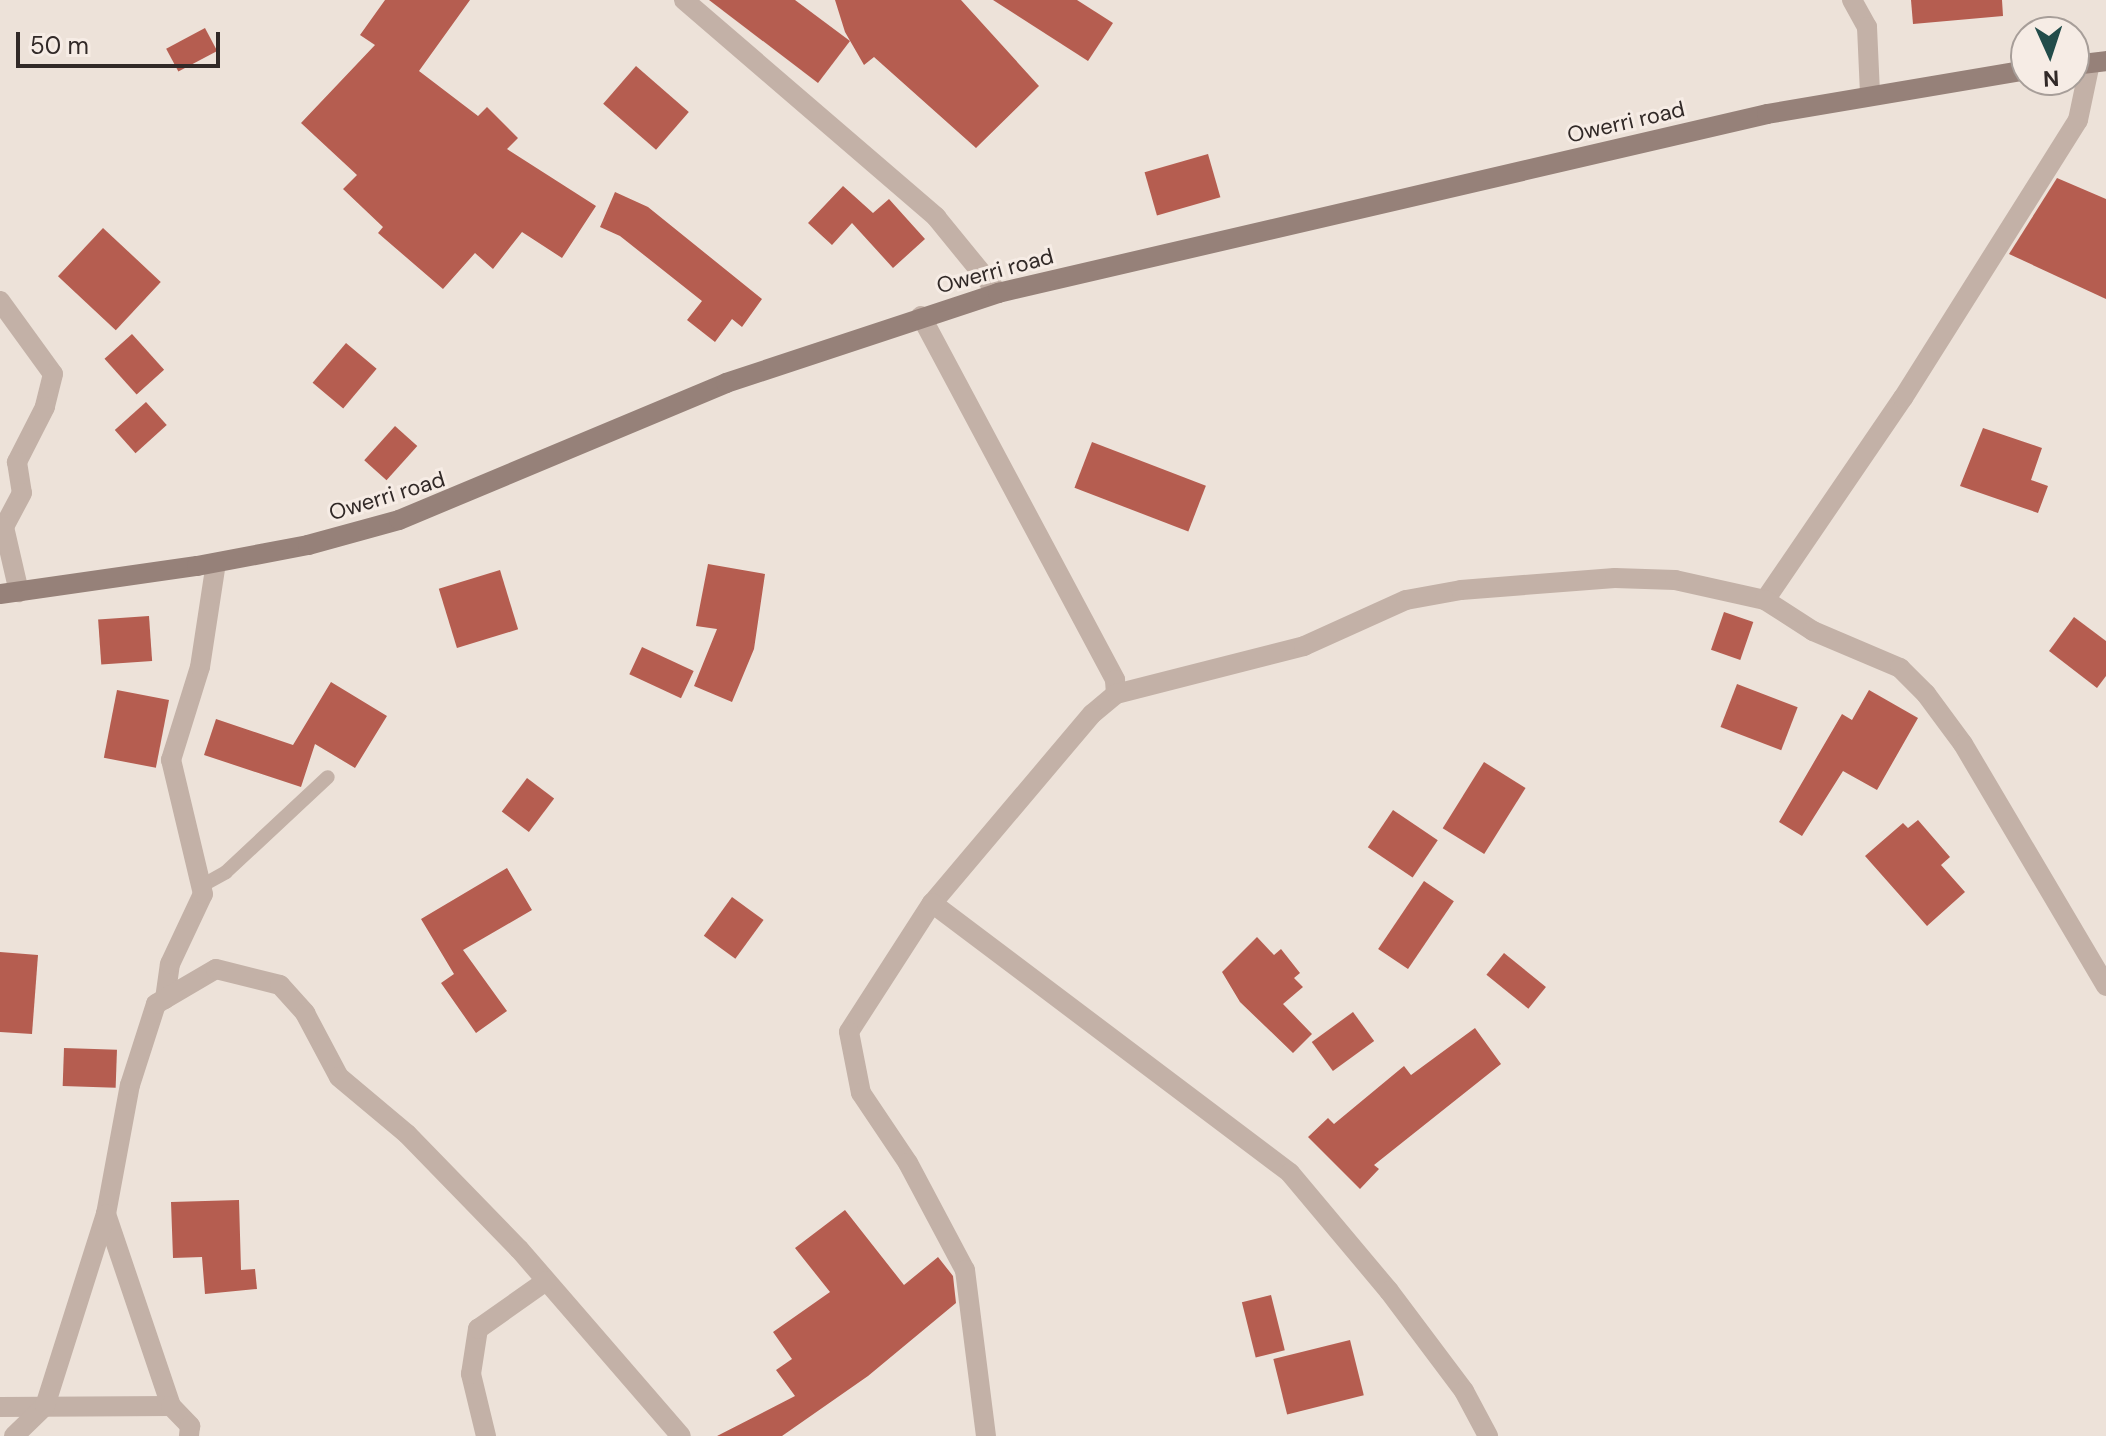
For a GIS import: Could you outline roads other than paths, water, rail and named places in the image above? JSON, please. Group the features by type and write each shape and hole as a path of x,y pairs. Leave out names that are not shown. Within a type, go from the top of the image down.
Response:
{"main road":[{"name":"Owerri road","path":"10,593 216,563 308,545 447,504 726,383 998,293 1870,93 2010,72"}],"street":[{"path":"684,0 936,217 998,293"},
{"path":"1852,0 1867,27 1870,93"},
{"path":"1765,600 1903,398 2078,120 2083,96"},
{"path":"0,301 53,374 45,407 17,462 22,493 2,526 10,593"},
{"path":"921,316 1115,680 1116,694"},
{"path":"165,999 170,964 201,905 203,885 171,760 200,667 216,563"},
{"path":"986,1436 965,1270 908,1163 861,1093 849,1032 932,903 1092,714 1116,694 1304,646 1406,600 1461,590 1615,578 1675,580 1765,600 1813,631 1900,668 1926,694 1963,744 2106,986"},
{"path":"932,903 1290,1173 1389,1291 1464,1391 1488,1436"},
{"path":"14,1436 45,1406 106,1214 130,1085 156,1004 216,969 280,985 305,1013 339,1077 407,1134 546,1281 681,1436"},
{"path":"106,1214 171,1406 190,1426 189,1436"},
{"path":"486,1436 471,1374 478,1329 546,1281"},
{"path":"0,1407 171,1406"}],"lane":[{"path":"203,885 226,872 328,777"}]}
